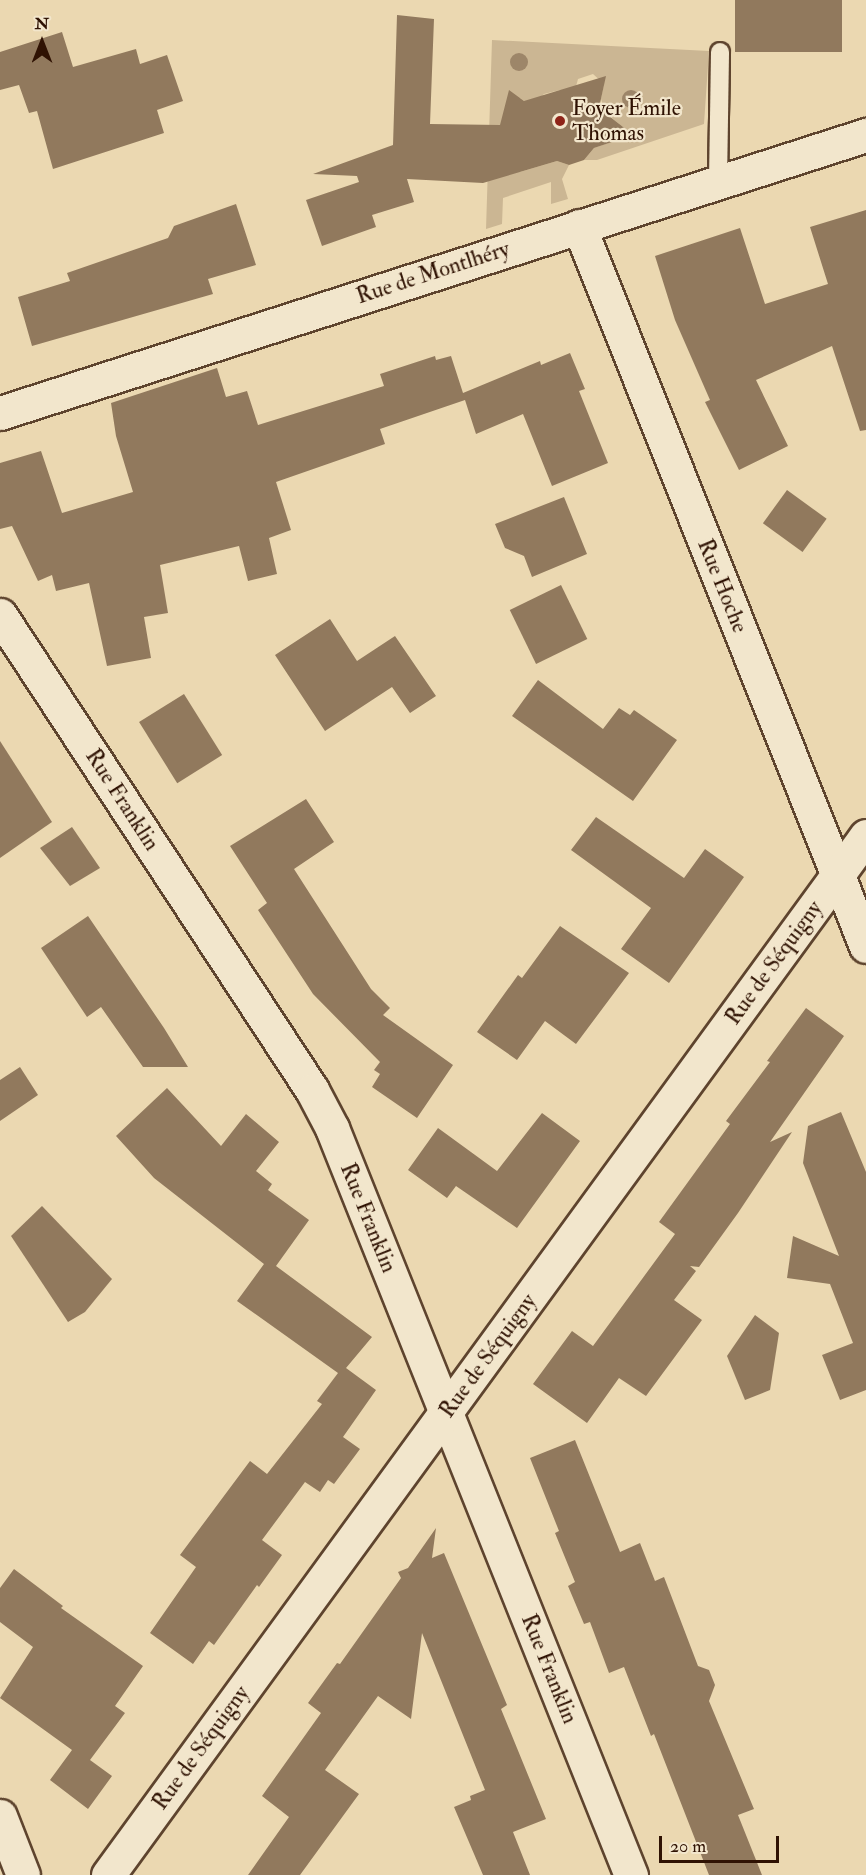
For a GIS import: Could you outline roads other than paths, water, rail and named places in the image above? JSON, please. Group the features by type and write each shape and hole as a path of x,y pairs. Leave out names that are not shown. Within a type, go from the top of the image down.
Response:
{"street":[{"name":"Rue de Montlhéry","path":"0,413 866,135"},
{"name":"Rue Hoche","path":"579,226 866,946"},
{"name":"Rue Franklin","path":"0,615 312,1090 332,1128 631,1875"},
{"name":"Rue de Séquigny","path":"108,1875 866,836"},
{"path":"0,1816 23,1875"}],"lane":[{"path":"718,182 720,52"}],"place":[{"name":"Foyer Émile Thomas","path":"560,121"}]}
